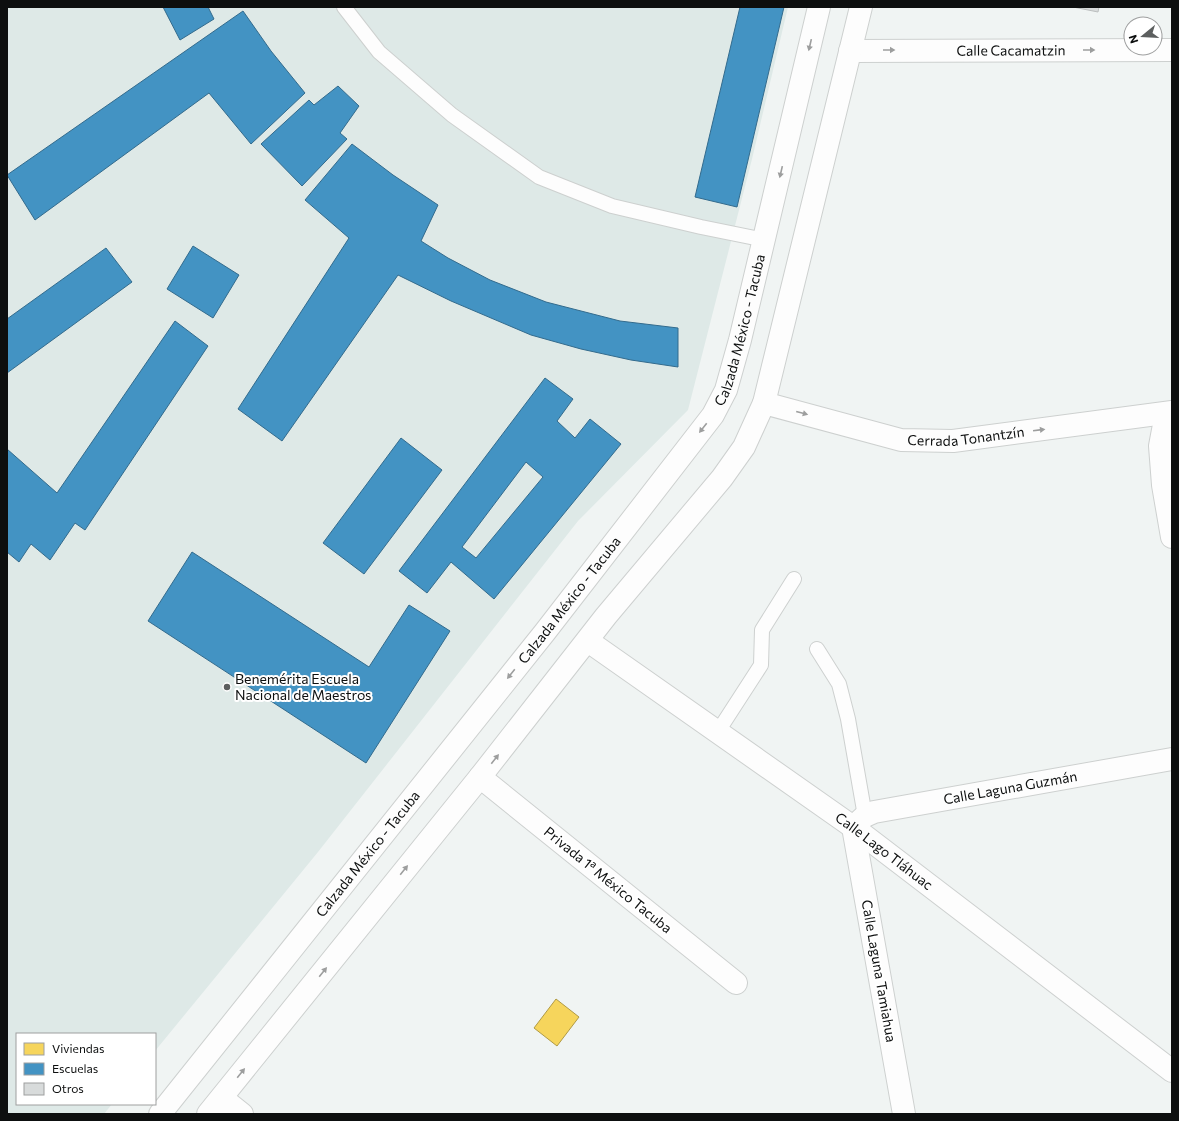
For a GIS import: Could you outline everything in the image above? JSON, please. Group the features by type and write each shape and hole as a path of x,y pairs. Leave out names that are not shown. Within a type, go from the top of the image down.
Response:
{"main road":[{"name":"Calzada México - Tacuba","path":"160,1114 545,632 713,415 726,390 734,363 765,240 819,7"},
{"path":"208,1114 480,778 606,616 722,478 744,447 764,403 861,7"},
{"name":"Calle Cacamatzin","path":"850,50 1172,50"},
{"name":"Cerrada Tonantzín","path":"764,403 901,440 924,441 953,441 1169,413"},
{"path":"1169,413 1160,446 1162,485 1172,537"},
{"name":"Calle Lago Tláhuac","path":"588,641 717,733 859,822 1172,1071"},
{"name":"Calle Laguna Guzmán","path":"859,822 874,812 1172,759"},
{"name":"Privada 1ª México Tacuba","path":"480,778 736,983"},
{"name":"Calle Laguna Tamiahua","path":"859,822 904,1114"},
{"path":"222,1098 242,1114"}],"lane":[{"path":"344,7 379,52 452,115 539,176 612,206 702,228 765,240"},
{"path":"717,733 761,665 762,630 794,579"},
{"path":"817,649 839,684 848,719 859,822"}],"shaded area":[{"name":"Benemérita Escuela Nacional de Maestros","path":"7,7 788,7 752,159 688,410 578,521 318,852 156,1050 156,1033 16,1033 16,1105 111,1105 104,1114 7,1114"}],"building: Viviendas":[{"path":"556,999 579,1017 557,1046 534,1028"}],"building: Escuelas":[{"path":"163,7 208,7 214,19 180,40"},
{"path":"740,7 784,7 737,207 695,197"},
{"path":"243,11 271,51 305,93 251,144 209,93 35,220 7,175"},
{"path":"338,86 359,106 340,133 347,139 302,186 261,144 309,100 314,105"},
{"path":"352,144 393,175 438,205 421,241 448,258 490,280 546,302 620,321 678,328 678,367 631,360 581,349 531,335 451,301 398,275 282,441 238,409 349,238 305,200"},
{"path":"193,246 239,275 213,318 167,289"},
{"path":"106,248 132,282 7,373 7,319"},
{"path":"175,321 208,346 85,530 75,523 50,560 31,544 19,562 7,552 7,449 57,493"},
{"path":"545,378 573,399 557,421 575,438 590,419 621,444 494,599 451,562 427,593 399,571","holes":["526,462 543,477 476,558 462,547"]},
{"path":"401,438 442,470 364,574 323,543"},
{"path":"192,552 369,667 409,605 450,631 366,763 148,621"}],"building: Otros":[{"path":"1073,7 1099,7 1098,12"}],"place":[{"name":"Benemérita Escuela Nacional de Maestros","path":"227,687"}]}
